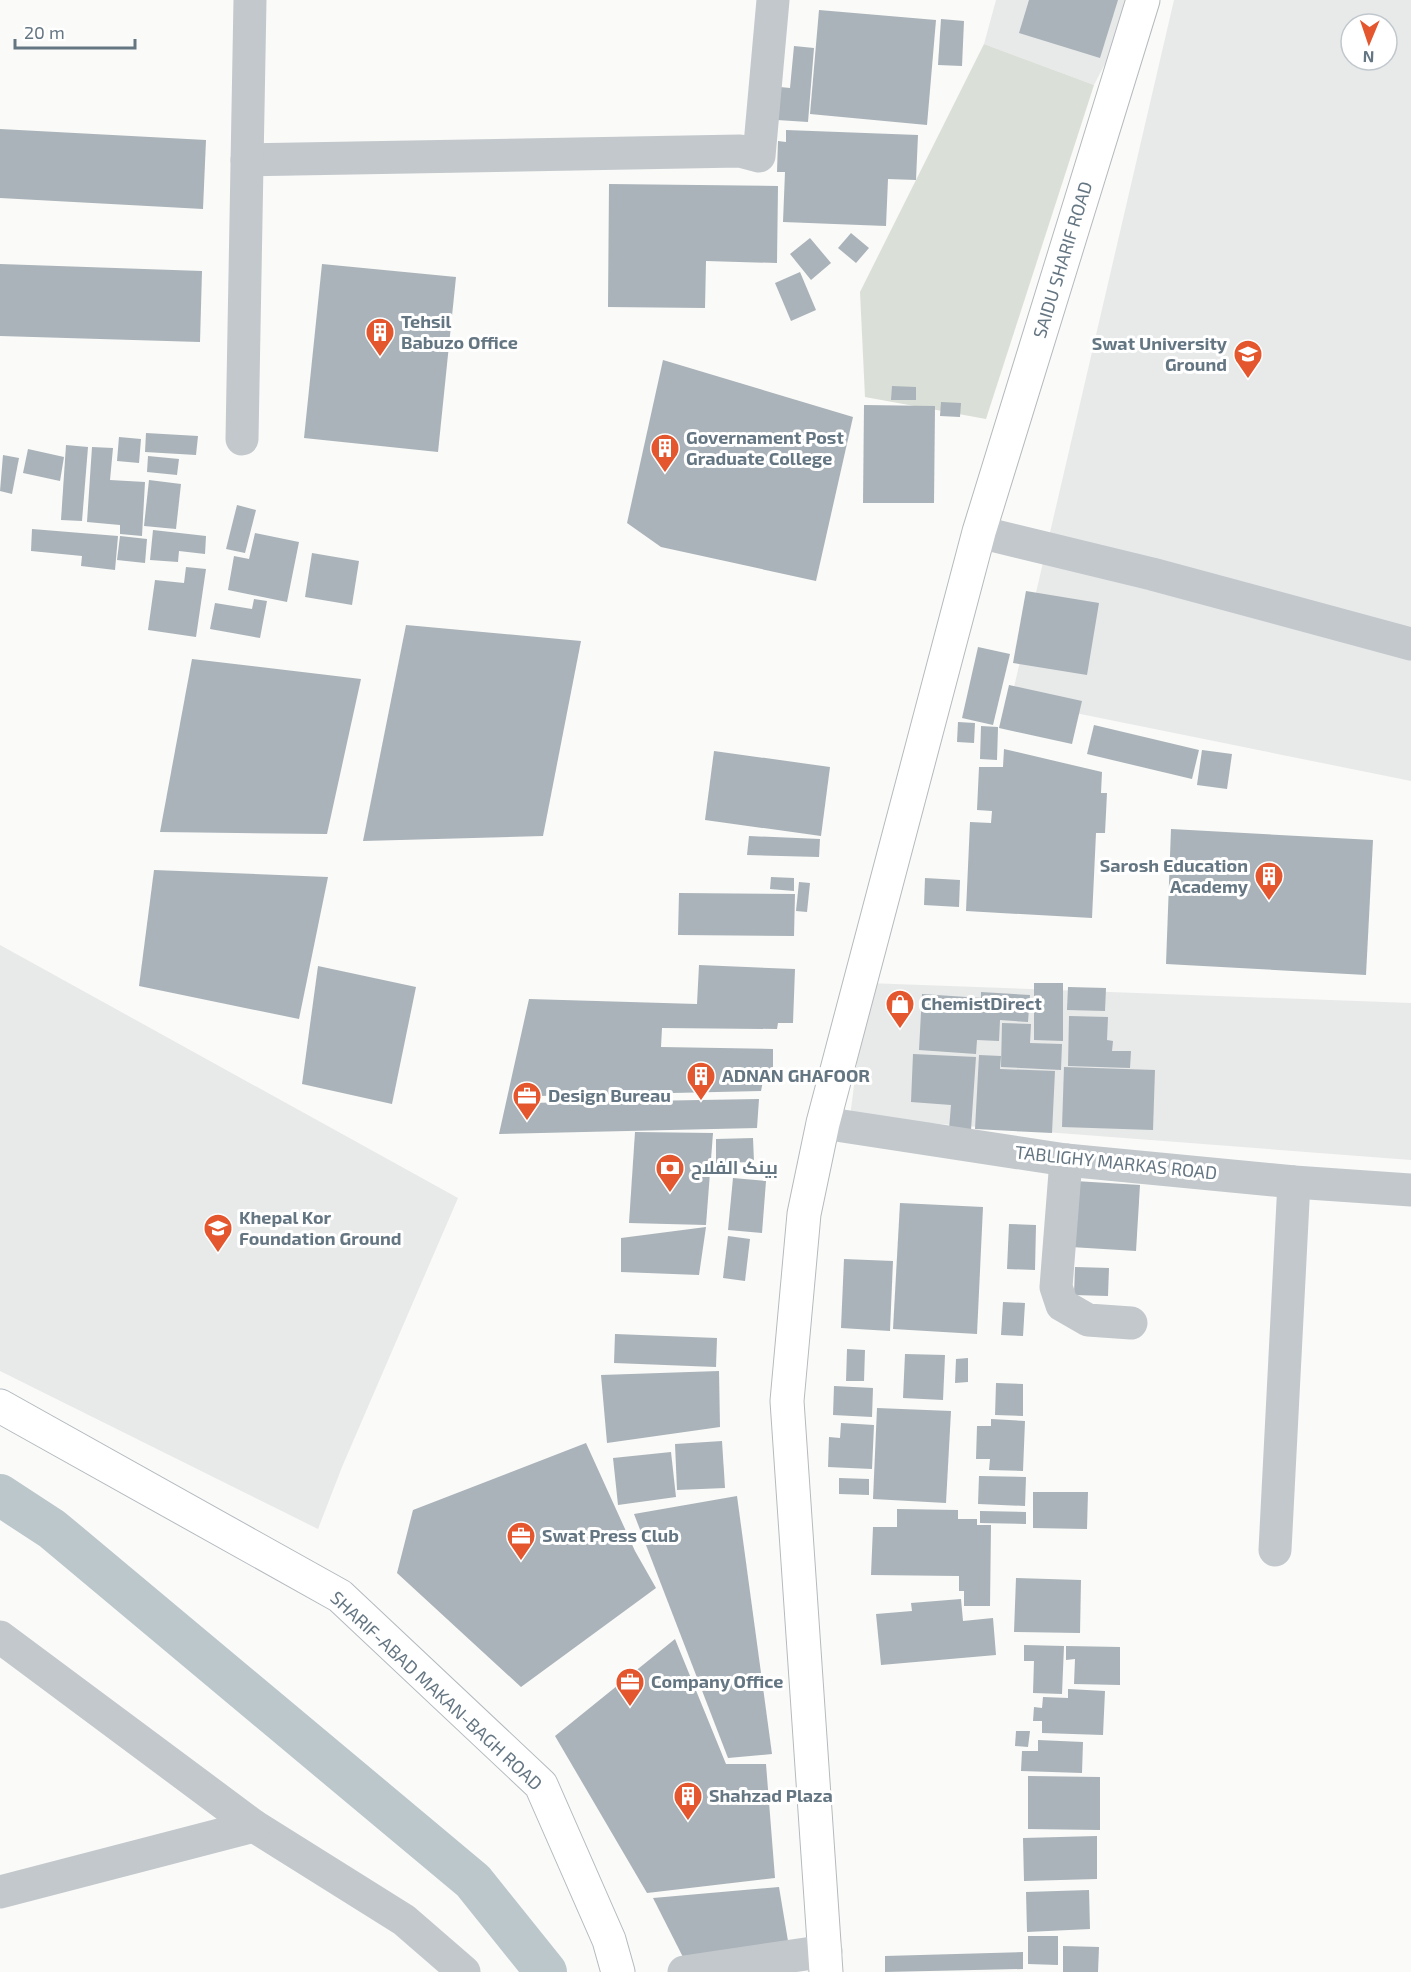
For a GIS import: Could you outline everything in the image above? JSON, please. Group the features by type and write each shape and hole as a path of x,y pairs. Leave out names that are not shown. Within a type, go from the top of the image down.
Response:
{"main road":[{"name":"SAIDU SHARIF ROAD","path":"975,527 1143,0"},
{"path":"823,1962 787,1401 804,1214 823,1124 975,527"},
{"path":"823,1962 782,1529 775,1402 790,1220 808,1120 975,527"},
{"name":"SHARIF-ABAD MAKAN-BAGH ROAD","path":"0,1406 340,1596 541,1785 609,1940 618,1972"}],"street":[{"path":"242,439 250,0"},
{"path":"247,160 740,152 759,156 773,0"},
{"path":"975,527 1411,644"},
{"name":"TABLIGHY MARKAS ROAD","path":"823,1124 1066,1160 1294,1182 1411,1190"},
{"path":"1066,1160 1056,1287 1062,1305 1088,1320 1131,1323"},
{"path":"1275,1550 1294,1182"},
{"path":"1,1638 254,1826 404,1920 464,1972"},
{"path":"0,1892 254,1826"},
{"path":"684,1972 823,1962"}],"shaded area":[{"path":"996,0 1138,0 1094,85 984,44"},
{"name":"Swat University Ground","path":"1174,0 1411,0 1411,781 1011,700"},
{"path":"984,44 1094,85 986,419 865,397 860,292"},
{"name":"Khepal Kor Foundation Ground","path":"0,945 458,1198 342,1467 318,1529 0,1371"},
{"path":"867,983 1411,1003 1411,1160 850,1117"}],"building":[{"path":"1029,0 1118,0 1100,58 1019,33"},
{"path":"819,10 936,20 927,125 810,114"},
{"path":"941,19 964,21 962,66 938,65"},
{"path":"794,46 814,48 808,122 777,120 780,87 790,88"},
{"path":"0,129 206,140 203,209 0,198"},
{"path":"786,130 918,135 916,180 888,179 886,226 783,222 785,172 777,172 778,141 786,142"},
{"path":"609,184 778,186 777,263 706,261 705,308 608,307"},
{"path":"851,233 869,248 856,263 838,248"},
{"path":"810,238 831,263 811,280 790,254"},
{"path":"0,264 202,271 200,342 0,336"},
{"name":"Tehsil Babuzo Office","path":"322,264 456,277 438,452 304,438"},
{"path":"800,272 816,310 791,321 775,283"},
{"name":"Governament Post Graduate College","path":"663,360 853,417 816,581 661,547 627,523"},
{"path":"892,386 916,387 916,400 891,400"},
{"path":"941,402 961,403 960,417 940,416"},
{"path":"864,405 935,406 934,503 863,503"},
{"path":"146,433 198,436 196,455 145,452"},
{"path":"119,437 141,439 139,463 117,461"},
{"path":"66,445 88,447 82,521 61,520"},
{"path":"92,447 113,448 110,480 145,482 142,536 120,534 120,525 87,522"},
{"path":"28,449 64,457 60,481 23,473"},
{"path":"3,455 19,458 12,494 0,491"},
{"path":"148,456 179,459 177,475 147,472"},
{"path":"149,480 181,484 176,529 144,526"},
{"path":"237,505 256,510 245,553 226,549"},
{"path":"32,529 118,536 115,570 81,566 82,556 31,551"},
{"path":"153,530 206,536 205,554 179,551 178,562 150,560"},
{"path":"255,533 299,542 287,602 228,590 234,556 249,559"},
{"path":"120,536 147,539 145,563 117,560"},
{"path":"312,553 359,561 352,605 305,597"},
{"path":"186,567 206,569 196,637 148,630 155,580 184,583"},
{"path":"1026,591 1099,603 1087,675 1013,663"},
{"path":"254,599 267,601 260,638 210,629 215,603 252,609"},
{"path":"406,625 581,641 543,836 363,841"},
{"path":"978,647 1010,654 993,725 962,718"},
{"path":"192,659 361,679 327,834 160,832"},
{"path":"1009,685 1082,701 1072,744 999,728"},
{"path":"958,722 975,723 974,743 957,742"},
{"path":"1094,725 1199,750 1192,779 1087,754"},
{"path":"981,726 998,727 997,760 980,759"},
{"path":"1004,749 1102,772 1101,793 1107,793 1105,833 1096,833 1092,918 966,911 970,822 991,823 992,811 977,810 979,767 1003,767"},
{"path":"1202,750 1232,754 1227,789 1197,785"},
{"path":"714,751 830,767 821,836 705,820"},
{"name":"Sarosh Education Academy","path":"1171,829 1373,840 1366,975 1166,964"},
{"path":"749,836 820,839 819,857 747,855"},
{"path":"154,870 328,877 299,1019 139,986"},
{"path":"771,877 794,878 794,891 770,889"},
{"path":"925,878 960,880 959,907 924,905"},
{"path":"799,882 810,883 807,912 796,911"},
{"path":"679,893 795,894 794,936 678,935"},
{"path":"699,965 795,969 793,1023 778,1023 777,1029 662,1028 661,1047 773,1049 773,1076 764,1076 761,1091 539,1096 526,1103 759,1099 757,1128 499,1134 529,999 697,1004"},
{"path":"318,966 416,987 392,1104 302,1084"},
{"path":"1034,983 1063,983 1063,1041 1034,1040"},
{"path":"1068,987 1106,988 1105,1011 1067,1010"},
{"path":"981,992 1030,995 1028,1022 1000,1020 999,1041 977,1040 976,1054 919,1050 922,994 981,998"},
{"path":"1069,1016 1108,1017 1107,1040 1113,1041 1112,1051 1131,1051 1130,1068 1068,1066"},
{"path":"1002,1023 1031,1024 1030,1043 1062,1044 1061,1070 1001,1067"},
{"path":"913,1054 976,1057 971,1130 949,1129 951,1105 911,1102"},
{"path":"979,1055 1001,1056 1000,1069 1055,1071 1052,1133 975,1129"},
{"path":"1064,1067 1155,1070 1153,1130 1062,1127"},
{"name":"بینک الفلاح","path":"635,1132 713,1133 706,1225 629,1223"},
{"path":"753,1138 754,1162 716,1163 716,1139"},
{"path":"733,1178 766,1181 762,1233 728,1230"},
{"path":"1075,1181 1140,1185 1136,1251 1071,1247"},
{"path":"900,1203 983,1207 977,1334 893,1329"},
{"path":"1009,1224 1036,1225 1035,1270 1007,1269"},
{"path":"706,1227 699,1275 621,1272 621,1238"},
{"path":"728,1236 750,1239 745,1281 723,1278"},
{"path":"844,1259 893,1261 890,1331 841,1328"},
{"path":"1075,1267 1109,1268 1108,1296 1074,1295"},
{"path":"1003,1302 1025,1303 1023,1336 1001,1335"},
{"path":"615,1334 717,1338 716,1367 614,1363"},
{"path":"847,1349 865,1350 864,1381 846,1381"},
{"path":"905,1354 945,1355 943,1400 903,1398"},
{"path":"968,1358 968,1382 955,1383 956,1359"},
{"path":"719,1371 720,1427 607,1443 601,1375"},
{"path":"996,1383 1023,1384 1023,1416 995,1415"},
{"path":"834,1386 873,1388 872,1417 833,1415"},
{"path":"877,1408 951,1411 946,1503 873,1499"},
{"path":"991,1419 1025,1421 1023,1471 989,1470 990,1459 976,1459 977,1426 991,1426"},
{"path":"841,1423 874,1425 872,1469 828,1467 829,1437 840,1438"},
{"path":"722,1441 725,1488 677,1490 675,1444"},
{"name":"Swat Press Club","path":"586,1443 635,1551 656,1588 521,1687 397,1573 413,1510"},
{"path":"671,1452 676,1497 618,1505 613,1458"},
{"path":"979,1476 1026,1477 1025,1506 978,1504"},
{"path":"839,1478 869,1479 869,1495 839,1494"},
{"path":"1033,1492 1088,1492 1087,1529 1033,1528"},
{"path":"737,1496 772,1754 728,1758 634,1514"},
{"path":"897,1509 958,1510 958,1519 977,1519 977,1525 991,1525 990,1606 964,1606 964,1591 959,1591 959,1576 871,1575 873,1527 897,1527"},
{"path":"980,1511 1026,1512 1026,1524 980,1523"},
{"path":"1016,1578 1081,1580 1080,1633 1014,1632"},
{"path":"961,1599 963,1621 993,1618 996,1655 881,1665 876,1614 912,1611 911,1603"},
{"name":"Shahzad Plaza","path":"675,1639 726,1764 766,1764 775,1878 647,1893 555,1736"},
{"path":"1024,1645 1064,1646 1062,1694 1033,1693 1034,1661 1024,1661"},
{"path":"1066,1646 1120,1647 1120,1685 1074,1684 1075,1659 1066,1660"},
{"path":"1068,1689 1105,1691 1103,1735 1042,1733 1042,1721 1033,1721 1034,1707 1042,1708 1043,1697 1068,1698"},
{"path":"1016,1731 1030,1731 1028,1747 1015,1746"},
{"path":"1038,1740 1083,1742 1082,1773 1021,1771 1022,1751 1038,1751"},
{"path":"1028,1776 1100,1777 1100,1830 1028,1829"},
{"path":"1097,1836 1097,1879 1024,1881 1023,1838"},
{"path":"779,1887 790,1953 688,1967 653,1898"},
{"path":"1089,1890 1090,1929 1027,1932 1026,1892"},
{"path":"1028,1936 1058,1936 1058,1965 1028,1964"},
{"path":"1063,1946 1099,1947 1098,1972 1063,1972"},
{"path":"1023,1952 1023,1969 885,1972 885,1956"}],"waterway":[{"path":"0,1495 52,1529 473,1881 546,1972"}],"place":[{"name":"Tehsil Babuzo Office","path":"380,358"},
{"name":"Swat University Ground","path":"1248,380"},
{"name":"Governament Post Graduate College","path":"665,474"},
{"name":"Sarosh Education Academy","path":"1269,902"},
{"name":"ChemistDirect","path":"900,1030"},
{"name":"ADNAN GHAFOOR","path":"701,1102"},
{"name":"Design Bureau","path":"527,1122"},
{"name":"بینک الفلاح","path":"670,1194"},
{"name":"Khepal Kor Foundation Ground","path":"218,1254"},
{"name":"Swat Press Club","path":"521,1562"},
{"name":"Company Office","path":"630,1708"},
{"name":"Shahzad Plaza","path":"688,1822"}]}
